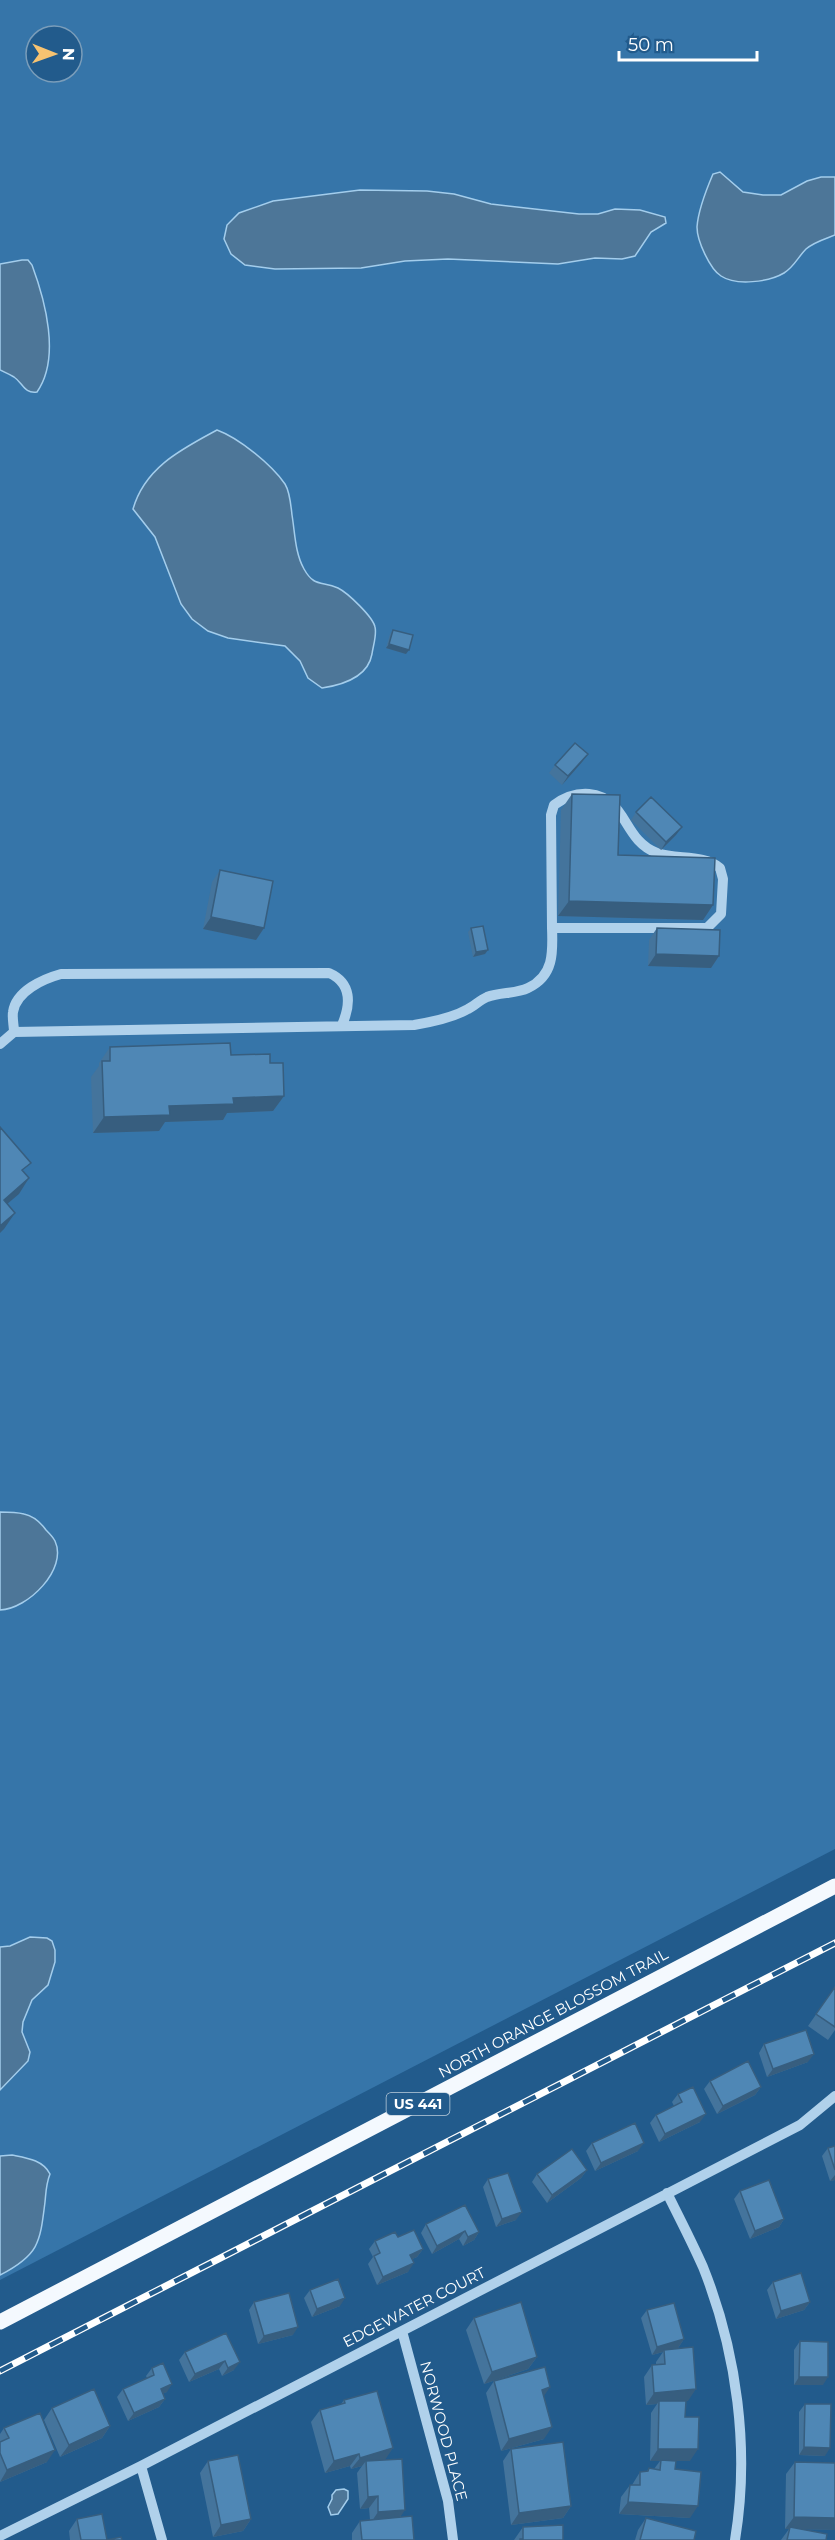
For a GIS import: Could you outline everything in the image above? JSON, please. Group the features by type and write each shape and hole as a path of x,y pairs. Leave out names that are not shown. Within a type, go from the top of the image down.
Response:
{"main road":[{"name":"NORTH ORANGE BLOSSOM TRAIL","path":"0,2322 835,1886"}],"street":[{"path":"0,1044 14,1032 414,1025 433,1022 466,1010 485,998 528,988 546,972 553,956 552,928 551,815 554,805 570,796 588,794 608,798 632,834 646,848 658,854 707,861 720,868 723,879 721,914 707,928 552,928"},
{"path":"14,1032 13,1010 22,996 45,978 61,974 329,973 339,977 348,994 347,1015 342,1025"},
{"name":"EDGEWATER COURT","path":"0,2536 141,2466 800,2125 835,2096"},
{"path":"667,2193 703,2268 726,2339 741,2422 741,2503 735,2540"},
{"name":"NORWOOD PLACE","path":"402,2331 448,2501 453,2540"},
{"path":"141,2466 162,2540"}],"shaded area":[{"path":"0,0 835,0 835,1849 0,2280"},
{"path":"720,172 743,192 763,195 781,195 807,181 821,177 835,177 835,235 809,247 791,268 778,276 761,281 744,282 721,276 705,254 697,227 701,207 713,174"},
{"path":"360,190 427,191 454,194 491,204 579,214 598,214 615,209 640,210 665,217 666,223 651,232 635,256 622,259 595,258 558,264 448,259 405,261 361,268 275,269 245,265 231,254 224,239 227,225 239,213 273,201"},
{"path":"28,260 32,265 42,295 48,329 48,363 37,392 26,390 17,379 0,370 0,264"},
{"path":"217,430 235,439 254,453 285,484 290,499 297,550 301,563 311,579 338,588 370,617 375,637 370,662 360,674 346,682 322,688 308,678 300,661 285,646 228,638 208,631 192,619 181,604 155,537 133,509 146,482 166,461"},
{"path":"0,1512 21,1513 34,1518 53,1538 58,1552 51,1575 43,1586 22,1603 0,1610"},
{"path":"30,1937 47,1938 52,1941 55,1962 48,1985 32,2000 23,2022 22,2032 30,2052 28,2061 0,2090 0,1947 10,1946"},
{"path":"12,2155 39,2163 50,2174 39,2238 23,2261 0,2275 0,2156"},
{"path":"336,2490 348,2491 348,2499 338,2514 331,2515 328,2507 332,2495"}],"building":[{"path":"393,630 413,635 409,650 389,644"},
{"path":"575,743 588,754 568,776 555,765"},
{"path":"572,794 620,795 618,855 715,858 713,905 569,901"},
{"path":"651,797 682,827 666,842 636,812"},
{"path":"220,870 273,881 264,928 211,917"},
{"path":"483,926 488,950 476,952 471,928"},
{"path":"657,928 720,930 719,956 656,954"},
{"path":"230,1043 231,1055 270,1054 270,1063 283,1063 284,1096 233,1098 234,1104 169,1106 170,1115 104,1117 102,1061 110,1061 110,1047"},
{"path":"0,1127 31,1163 22,1170 29,1178 4,1200 15,1213 0,1226"},
{"path":"835,1987 835,2027 816,2014"},
{"path":"806,2030 814,2054 773,2069 764,2044"},
{"path":"748,2061 761,2087 723,2106 710,2081"},
{"path":"693,2087 706,2114 665,2134 656,2115 682,2102 678,2094"},
{"path":"635,2123 644,2143 601,2163 592,2143"},
{"path":"835,2146 835,2170 828,2148"},
{"path":"572,2149 587,2170 552,2195 537,2174"},
{"path":"508,2173 522,2212 502,2219 488,2179"},
{"path":"769,2180 784,2219 755,2231 740,2191"},
{"path":"465,2205 479,2232 468,2237 465,2231 437,2246 426,2224"},
{"path":"414,2230 423,2249 410,2255 414,2263 383,2277 374,2256 380,2253 375,2241 395,2232 398,2237"},
{"path":"801,2273 810,2302 781,2311 773,2282"},
{"path":"338,2279 345,2298 317,2309 310,2290"},
{"path":"289,2293 298,2327 264,2336 254,2302"},
{"path":"521,2302 537,2357 492,2372 474,2318"},
{"path":"674,2303 684,2339 657,2347 647,2310"},
{"path":"226,2333 240,2362 228,2368 225,2361 195,2374 185,2352"},
{"path":"800,2341 828,2342 828,2377 799,2377"},
{"path":"693,2347 696,2389 654,2393 652,2365 665,2364 664,2350"},
{"path":"163,2363 172,2384 161,2389 165,2399 134,2413 123,2389 154,2375 152,2368"},
{"path":"545,2367 550,2387 542,2390 552,2427 509,2439 494,2381"},
{"path":"94,2389 110,2426 69,2445 52,2408"},
{"path":"377,2391 393,2448 360,2458 359,2454 334,2461 320,2410 345,2403 344,2400"},
{"path":"659,2401 686,2401 685,2417 699,2417 698,2449 658,2449"},
{"path":"805,2404 831,2404 830,2448 804,2447"},
{"path":"40,2413 55,2450 7,2470 0,2453 0,2442 9,2438 4,2428"},
{"path":"563,2442 571,2506 519,2513 511,2449"},
{"path":"238,2455 251,2519 221,2525 208,2461"},
{"path":"402,2459 405,2510 378,2512 378,2496 368,2497 366,2461"},
{"path":"661,2460 676,2461 675,2469 701,2472 698,2506 628,2502 630,2485 640,2485 640,2472 648,2471 649,2468 660,2470"},
{"path":"795,2462 835,2463 835,2518 794,2517"},
{"path":"102,2514 107,2540 81,2540 77,2519"},
{"path":"412,2516 414,2540 362,2540 360,2521"},
{"path":"646,2518 696,2531 694,2540 640,2540"},
{"path":"563,2525 563,2540 520,2540 523,2539 523,2527"},
{"path":"790,2527 827,2534 826,2540 787,2540"}],"railway":[{"path":"0,2371 835,1943"}]}
